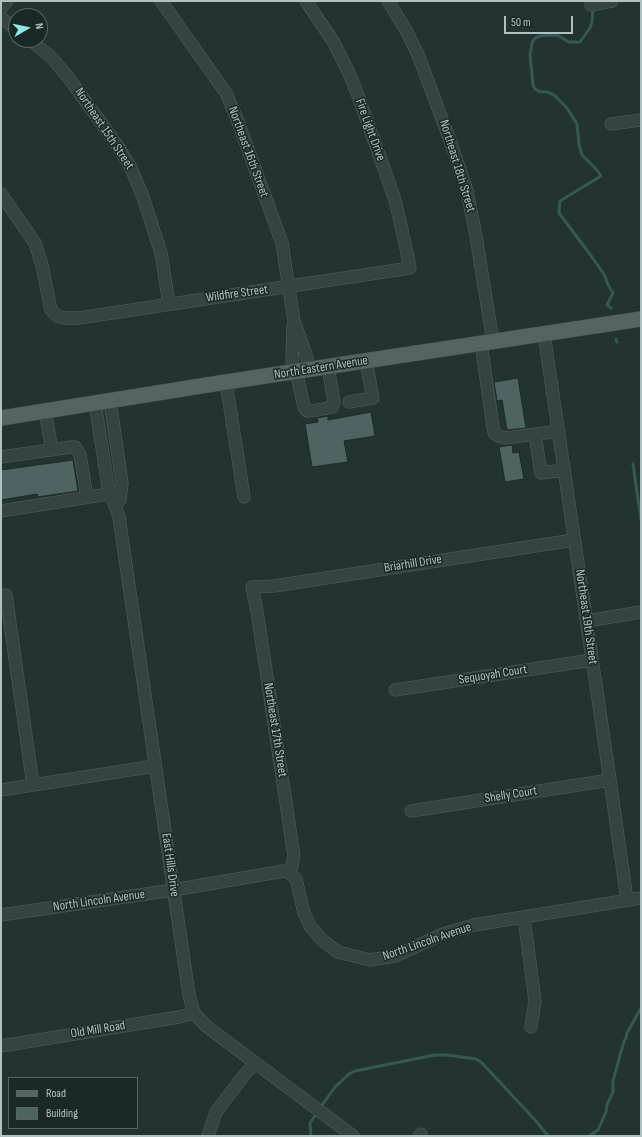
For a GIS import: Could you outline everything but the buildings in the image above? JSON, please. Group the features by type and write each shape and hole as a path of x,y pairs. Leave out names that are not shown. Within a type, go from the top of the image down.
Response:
{"main road":[{"name":"North Eastern Avenue","path":"1,418 328,366 641,319"}],"street":[{"path":"1,8 7,1"},
{"name":"Northeast 16th Street","path":"161,1 222,88 231,104 282,243 294,321 306,355 300,371 304,407 307,411 332,407 334,402 328,366"},
{"name":"Fire Light Drive","path":"306,1 333,41 349,73 394,197 410,268"},
{"name":"Northeast 18th Street","path":"388,1 407,32 419,56 467,191 476,236 487,343 494,433 505,438 535,434"},
{"path":"591,3 612,1"},
{"name":"Northeast 15th Street","path":"40,48 51,57 68,77 117,145 131,168 143,197 161,253 169,304"},
{"path":"610,124 641,120"},
{"name":"Wildfire Street","path":"1,194 35,243 41,259 51,310 58,316 64,318 71,319 410,268"},
{"name":"Northeast 19th Street","path":"544,334 587,621 626,900"},
{"path":"349,402 373,398 366,361"},
{"path":"226,382 244,497"},
{"name":"East Hills Drive","path":"110,401 122,483 116,493 119,517 173,890 189,995 194,1013 206,1026 353,1136"},
{"name":"East Hills Drive","path":"95,403 108,486 116,493"},
{"path":"45,411 52,450"},
{"path":"559,431 535,434 541,473 564,470"},
{"path":"1,457 75,447 80,455 87,497"},
{"path":"1,511 116,493"},
{"name":"Briarhill Drive","path":"252,587 274,586 574,540"},
{"name":"Northeast 17th Street","path":"252,587 260,626 294,856 290,873"},
{"path":"6,594 33,785"},
{"path":"587,621 641,612"},
{"name":"Sequoyah Court","path":"395,690 592,660"},
{"path":"1,790 156,766"},
{"name":"Shelly Court","path":"412,811 610,780"},
{"name":"North Lincoln Avenue","path":"1,915 173,890 278,872 290,873 296,879 304,913 322,940 338,952 370,960 395,956 443,934 494,921 641,898"},
{"path":"524,917 535,1001 531,1027"},
{"name":"Old Mill Road","path":"1,1046 172,1019 194,1013"},
{"path":"208,1136 216,1112 244,1074 256,1063"}],"waterway":[{"path":"593,7 590,28 580,42 569,42 557,35 540,36 535,38 532,43 530,55 533,85 535,89 540,92 547,92 554,95 567,108 577,124 579,144 582,155 601,176 560,201 559,213 605,276 613,293 607,305 611,308"},
{"path":"633,464 641,520"},
{"path":"589,1136 598,1130 606,1112 607,1105 613,1092 613,1081 624,1041 641,1008"},
{"path":"320,1108 335,1087 349,1074 355,1071 435,1055 447,1055 476,1059 482,1063 548,1136"},
{"path":"311,1136 310,1123 317,1113"}]}
